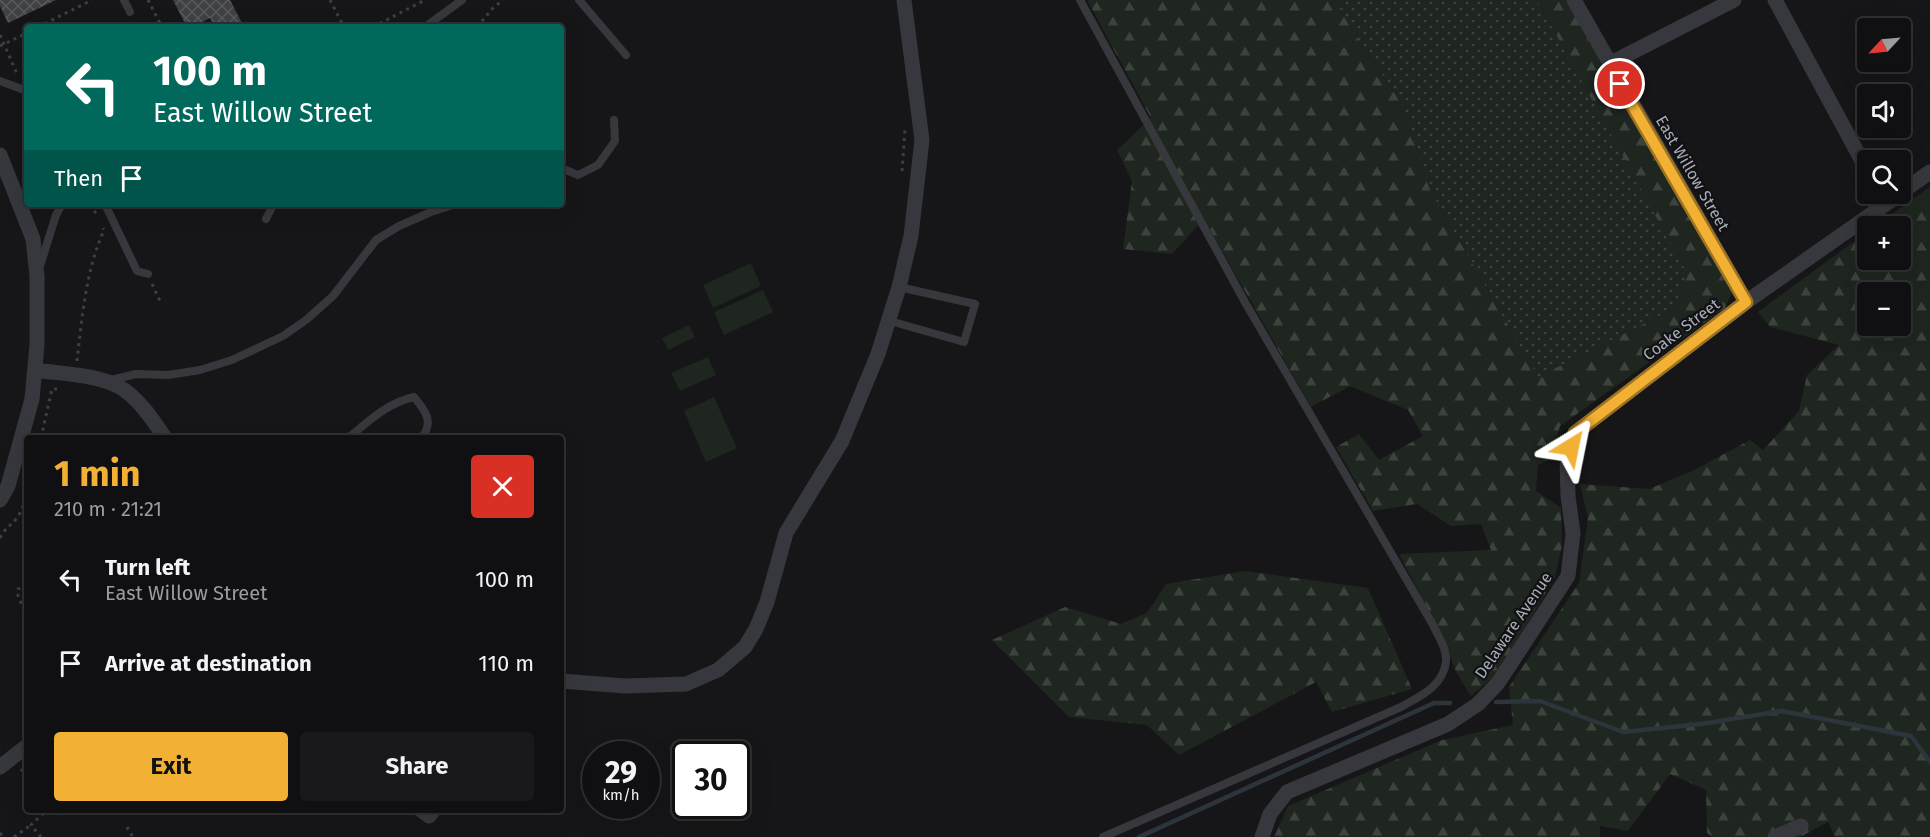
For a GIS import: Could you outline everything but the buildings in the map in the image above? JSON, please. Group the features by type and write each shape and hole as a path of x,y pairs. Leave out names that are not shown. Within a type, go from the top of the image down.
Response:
{"street":[{"path":"564,681 625,686 686,684 718,670 745,646 756,629 767,602 786,532 842,441 890,321 911,236 922,140 904,0"},
{"name":"East Willow Street","path":"1574,0 1746,302"},
{"path":"1609,64 1734,0"},
{"path":"1775,0 1857,152"},
{"path":"0,155 33,239 37,276 38,345 32,399 8,486 0,500"},
{"name":"Coake Street","path":"1911,185 1930,172"},
{"name":"Coake Street","path":"1575,433 1875,204"},
{"path":"35,370 104,381 118,387 136,401 163,435"},
{"name":"Delaware Avenue","path":"1262,837 1270,814 1287,792 1448,724 1478,704 1498,683 1568,576 1573,533 1568,496 1567,460 1575,433"},
{"path":"0,767 24,748"},
{"path":"1775,837 1801,826"}],"lane":[{"path":"124,0 130,12"},
{"path":"429,24 462,0"},
{"path":"579,0 626,55"},
{"path":"1080,0 1240,294 1433,625 1443,646 1446,661 1440,677 1429,691 1401,707 1103,837"},
{"path":"0,81 24,90"},
{"path":"564,169 578,175 598,165 615,141 614,120"},
{"path":"37,276 60,207"},
{"path":"106,207 137,271 148,274"},
{"path":"266,219 272,207"},
{"path":"104,381 136,374 168,375 200,370 232,360 283,336 306,320 333,296 376,240 399,226 447,207"},
{"path":"890,321 964,342 975,304 899,287"},
{"path":"352,435 380,411 399,401 414,397 426,410 428,420 424,435"}],"path":[{"path":"44,24 92,0"},
{"path":"148,0 160,24"},
{"path":"330,0 342,24"},
{"path":"379,24 425,0"},
{"path":"480,24 503,0"},
{"path":"2,45 24,34"},
{"path":"0,35 2,45 22,83"},
{"path":"903,181 905,123"},
{"path":"76,369 90,274 97,246 104,230 92,207"},
{"path":"148,274 161,303"},
{"path":"42,435 52,389 63,389"},
{"path":"0,538 6,525 15,521 24,502"},
{"path":"24,586 18,589 17,593 24,610"},
{"path":"14,837 44,813"},
{"path":"31,825 41,837"},
{"path":"127,827 135,836 133,837"},
{"path":"0,833 3,837"}],"green space":[{"path":"1087,0 1335,0 1353,32 1401,102 1430,190 1538,377 1673,309 1688,275 1537,0 1567,0 1732,293 1725,308 1560,426 1551,459 1538,465 1536,491 1561,508 1562,545 1555,577 1499,672 1471,696 1456,672 1444,640 1399,554 1491,550 1481,524 1451,526 1417,504 1373,511 1336,447 1359,434 1379,460 1423,436 1408,410 1350,386 1311,407 1204,219 1172,254 1123,249 1132,181 1117,150 1151,118"},
{"path":"1335,0 1537,0 1689,274 1673,309 1538,378 1430,190 1401,102 1353,32"},
{"path":"1930,187 1930,837 1835,837 1828,822 1800,837 1712,837 1707,833 1706,790 1670,774 1628,831 1600,826 1600,837 1274,837 1288,806 1442,740 1513,725 1509,687 1579,583 1588,518 1580,484 1649,489 1692,471 1750,440 1763,450 1799,411 1807,375 1839,345 1770,327 1758,312 1857,239 1857,270 1911,270 1911,216 1889,216 1906,204 1911,204 1911,200"},
{"path":"751,263 761,286 713,308 703,285"},
{"path":"763,290 773,312 724,335 714,312"},
{"path":"689,325 695,337 668,350 662,338"},
{"path":"708,357 716,375 680,391 671,373"},
{"path":"714,397 737,448 706,462 684,411"},
{"path":"1245,571 1368,588 1412,689 1332,712 1316,682 1179,755 1147,725 1069,717 992,640 1065,607 1121,624 1147,613 1166,584"}],"waterway":[{"path":"1496,702 1540,701 1623,732 1701,724 1782,711 1911,736 1930,762"},
{"path":"1139,837 1434,703 1450,703"}],"route":[{"path":"1571,447 1575,433 1746,302 1620,84"}]}
